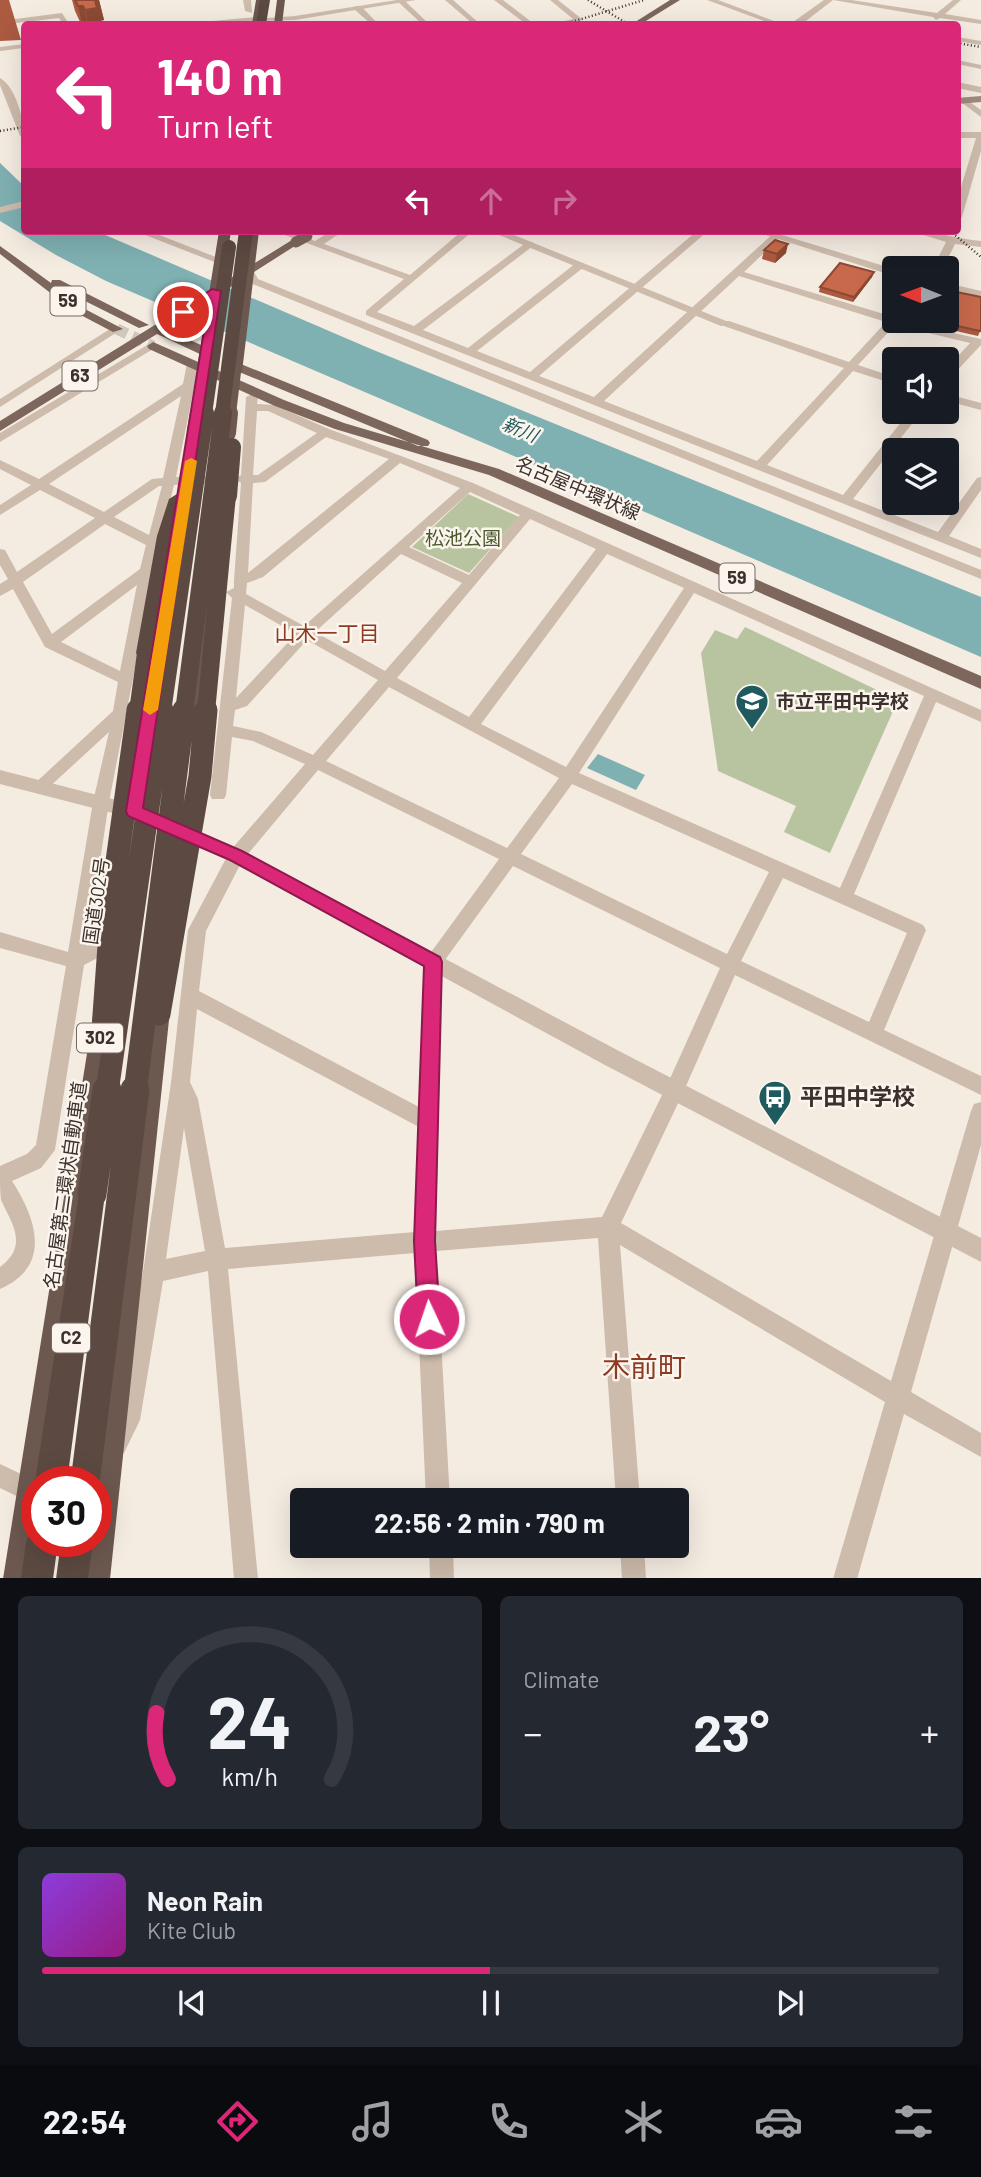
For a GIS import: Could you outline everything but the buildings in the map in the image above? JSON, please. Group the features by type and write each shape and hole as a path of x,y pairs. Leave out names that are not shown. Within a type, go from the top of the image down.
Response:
{"highway":[{"path":"258,21 260,0"},
{"path":"259,21 265,0"},
{"path":"275,0 276,21"},
{"path":"276,21 281,0"},
{"path":"111,1283 200,776 233,390 248,266 248,238"},
{"name":"C2","path":"87,1466 248,238"},
{"path":"92,1194 113,890 146,653 166,536 181,498 192,454 211,290 227,239"},
{"name":"名古屋第二環状自動車道","path":"45,1466 92,1194 227,239"},
{"path":"95,1578 179,831 224,496"},
{"name":"国道302号","path":"44,1466 134,811 181,498"},
{"name":"国道302号","path":"18,1578 23,1557"},
{"path":"37,1578 40,1557"},
{"path":"72,1578 75,1557"}],"main road":[{"path":"641,21 676,0"},
{"path":"657,21 689,0"},
{"path":"961,100 981,99"},
{"name":"63","path":"0,415 211,290 297,235"},
{"name":"59","path":"0,248 79,310 117,329"},
{"path":"24,266 152,325 203,356"},
{"name":"63","path":"0,427 152,325"},
{"name":"名古屋中環状線","path":"153,346 203,356 278,406 384,441 494,472 981,683"},
{"path":"236,366 494,472"}],"street":[{"path":"247,0 249,11"},
{"path":"287,21 412,0"},
{"path":"449,0 474,21"},
{"path":"498,0 526,21"},
{"path":"556,1 574,0"},
{"path":"711,0 769,21"},
{"path":"801,21 829,0"},
{"path":"837,0 981,22"},
{"path":"885,7 894,0"},
{"path":"932,21 957,0"},
{"path":"401,1 423,21"},
{"path":"556,1 579,20 573,21"},
{"path":"358,8 372,21"},
{"path":"0,23 62,15 65,21"},
{"path":"961,40 981,43"},
{"path":"0,49 21,46"},
{"path":"961,48 981,51"},
{"path":"961,63 981,67"},
{"path":"0,80 6,87 21,125"},
{"path":"961,86 981,90"},
{"path":"961,100 981,114"},
{"path":"961,135 981,135 976,176 961,208"},
{"path":"0,209 21,205"},
{"path":"930,235 952,241 981,244 961,228"},
{"path":"152,235 214,256 221,261"},
{"path":"297,235 410,278"},
{"path":"316,244 331,235"},
{"path":"463,235 370,313 981,554"},
{"path":"505,235 725,323 882,377"},
{"path":"530,378 698,235"},
{"path":"595,403 776,235"},
{"path":"784,235 882,269"},
{"path":"785,235 882,264"},
{"path":"944,256 952,241"},
{"path":"413,332 530,244"},
{"path":"468,353 580,265"},
{"path":"248,266 254,281 981,575"},
{"path":"738,273 882,316"},
{"path":"959,283 981,288"},
{"path":"959,289 981,294"},
{"path":"0,404 117,329"},
{"path":"759,466 882,333"},
{"path":"944,333 979,342 959,363"},
{"path":"0,438 153,346"},
{"path":"0,1278 18,1267 28,1240 27,1226 0,1177 34,1161 45,1150 101,802 127,680 146,571 156,544 189,385 203,356"},
{"path":"0,511 189,385"},
{"path":"218,795 242,566 252,391"},
{"path":"959,401 981,407"},
{"path":"253,408 278,406 325,432 469,486 981,716"},
{"path":"907,424 848,508 947,555 950,562"},
{"path":"0,591 156,482 261,479 325,432"},
{"path":"238,589 398,458"},
{"path":"0,464 156,544"},
{"path":"941,538 981,481"},
{"path":"228,706 242,702 307,631 469,486"},
{"path":"110,1456 129,1420 154,1272 180,1083 197,930 236,856 529,513"},
{"path":"399,548 472,582"},
{"path":"472,725 604,548"},
{"path":"0,553 13,581 50,643 127,680"},
{"path":"242,566 264,569"},
{"path":"50,643 146,571"},
{"path":"437,1488 425,1241 433,962 569,776 692,586"},
{"path":"238,589 387,680 569,776 917,930 873,1034"},
{"path":"845,896 932,694"},
{"path":"119,721 141,768"},
{"path":"40,786 119,721"},
{"path":"226,730 256,736 317,763 981,1086"},
{"path":"0,777 134,811 236,856 981,1250"},
{"path":"627,1488 608,1227 675,1089 730,965 779,870"},
{"path":"0,940 74,961 116,940"},
{"path":"189,995 429,1122"},
{"path":"180,1083 188,1099 218,1259 246,1578"},
{"path":"150,1100 173,1132"},
{"path":"845,1578 981,1111"},
{"path":"154,1272 218,1259 608,1227 981,1446"},
{"path":"0,1476 21,1482"},
{"path":"442,1558 443,1578"},
{"path":"633,1558 634,1578"}],"green space":[{"name":"松池公園","path":"468,494 519,517 469,573 412,547"},
{"path":"745,627 898,700 830,853 784,832 796,806 718,771 701,653 715,630 737,639"}],"water":[{"path":"0,163 21,183 21,234 0,221"},
{"name":"新川","path":"23,235 105,235 371,349 981,597 981,657 587,487 583,489 573,484 553,487 563,481 563,477 106,281"},
{"path":"598,754 645,775 636,790 587,768"}],"tunnel":[{"path":"117,329 153,346"}],"railway":[{"path":"588,0 607,11"},
{"path":"607,11 644,0"},
{"path":"575,21 607,11"},
{"path":"607,11 623,21"},
{"path":"961,44 981,47"},
{"path":"0,131 21,128"},
{"path":"955,235 981,257"}],"slow traffic":[{"path":"150,710 191,461"}],"place":[{"name":"市立平田中学校","path":"752,731"},
{"name":"平田中学校","path":"775,1127"}],"district":[{"name":"山木一丁目","path":"327,634"},
{"name":"木前町","path":"644,1367"}],"route":[{"path":"183,312 216,291 134,811 236,856 433,962 425,1241 429,1319"}]}
